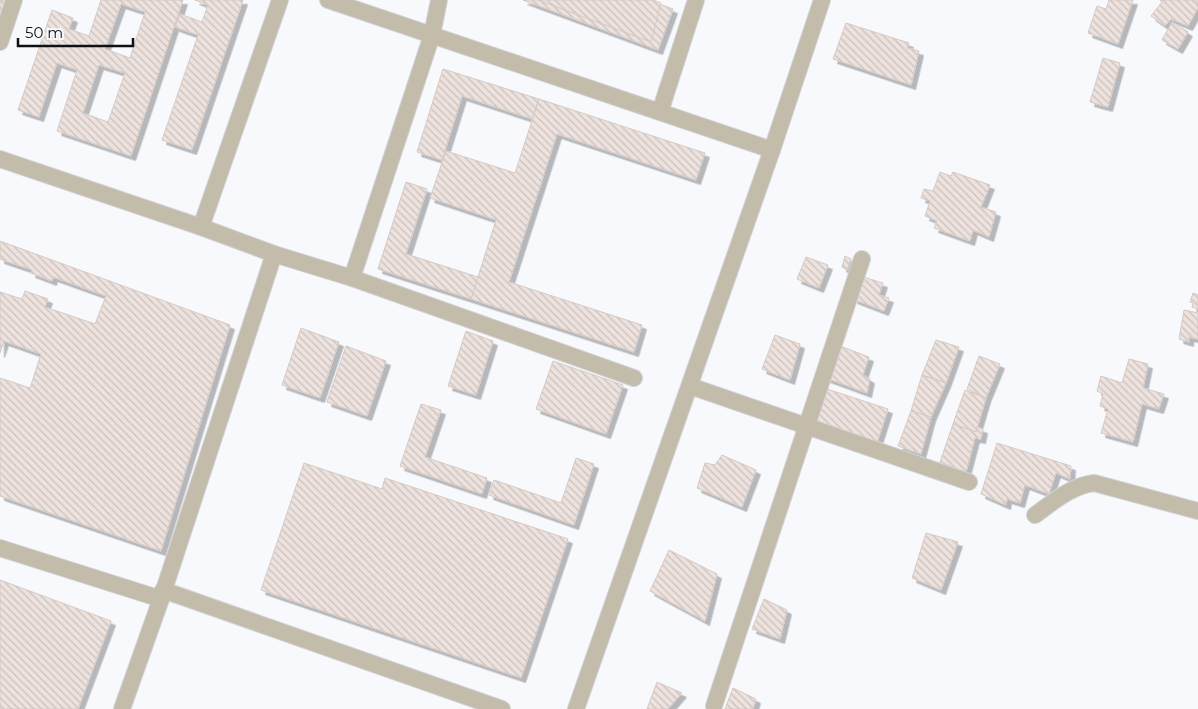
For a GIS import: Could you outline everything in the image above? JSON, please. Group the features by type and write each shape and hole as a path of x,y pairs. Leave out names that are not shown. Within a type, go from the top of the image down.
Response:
{"street":[{"path":"0,42 14,0"},
{"path":"201,227 280,0"},
{"path":"328,0 772,150"},
{"path":"352,278 432,35 439,0"},
{"path":"660,112 696,0"},
{"path":"576,709 772,150 822,0"},
{"path":"0,159 201,227 274,254 352,278 634,378"},
{"path":"122,709 162,594 274,254"},
{"path":"714,706 862,259"},
{"path":"690,386 969,482"},
{"path":"1035,515 1070,490 1082,484 1094,483 1198,511"},
{"path":"0,548 162,594 493,708"}],"building":[{"path":"0,0 7,0 0,22"},
{"path":"101,0 183,0 131,156 57,131 77,70 57,63 39,117 18,110 52,10 73,18 69,29 89,36","holes":["121,4 145,12 130,58 105,49","99,65 125,73 108,122 83,113"]},
{"path":"195,0 243,0 192,150 162,140 198,35 175,27 180,14 202,22 208,5"},
{"path":"523,0 597,0 642,17 648,0 673,9 658,50"},
{"path":"538,0 653,0 661,3 651,42"},
{"path":"1109,0 1133,0 1118,44 1088,33 1097,6 1106,9"},
{"path":"1160,0 1197,0 1198,8 1188,26 1171,19 1165,26 1151,16 1162,2"},
{"path":"1172,22 1188,32 1178,49 1162,40"},
{"path":"846,23 909,43 907,48 919,51 911,85 833,59"},
{"path":"1103,58 1120,63 1108,107 1090,102"},
{"path":"443,69 539,99 532,119 462,96 442,160 417,152"},
{"path":"539,99 705,153 696,180 557,134 509,282 642,325 634,352 471,299 496,220 430,198 446,151 515,173"},
{"path":"940,172 951,176 953,172 990,185 981,207 996,212 989,237 973,230 970,241 934,228 937,221 925,216 930,201 921,198 924,189 933,191"},
{"path":"406,182 427,189 406,254 478,277 471,299 378,269"},
{"path":"0,241 230,325 161,551 0,496 0,378 30,388 41,354 4,341 0,353 0,292 22,299 25,291 48,299 45,307 95,324 106,296 53,277 52,281 31,273 32,270 0,259"},
{"path":"845,256 851,259 847,270 842,267"},
{"path":"806,257 828,265 819,288 797,279"},
{"path":"860,276 883,283 879,295 889,298 884,311 853,299"},
{"path":"1193,293 1198,295 1198,309 1192,307 1193,303 1190,302"},
{"path":"1184,310 1198,313 1198,339 1189,337 1189,342 1179,339"},
{"path":"301,328 339,342 320,398 282,385"},
{"path":"466,331 493,341 476,395 448,386"},
{"path":"775,335 800,344 790,380 762,369"},
{"path":"936,340 959,347 946,383 922,375"},
{"path":"346,346 386,361 367,416 327,402"},
{"path":"840,346 869,357 863,375 870,379 867,393 826,378"},
{"path":"979,356 1000,364 986,398 967,389"},
{"path":"1129,359 1148,364 1143,388 1164,394 1159,409 1142,404 1133,442 1101,433 1108,409 1100,406 1103,394 1097,391 1101,376 1122,383"},
{"path":"553,361 623,385 606,434 536,409"},
{"path":"922,375 946,383 931,417 911,411"},
{"path":"824,388 888,409 877,443 810,424"},
{"path":"965,390 986,398 976,432 953,424"},
{"path":"421,404 441,410 425,457 487,478 482,494 400,466"},
{"path":"911,411 931,417 921,454 898,446"},
{"path":"953,424 976,432 977,427 983,429 981,439 975,438 966,472 940,462"},
{"path":"997,443 1071,466 1070,479 1056,473 1049,494 1025,485 1020,503 1007,499 1006,505 981,494"},
{"path":"722,455 756,470 742,507 697,488 705,463 715,465"},
{"path":"576,458 594,464 574,525 489,495 494,480 561,503"},
{"path":"304,463 382,489 385,478 568,539 521,678 261,590"},
{"path":"926,533 958,542 941,590 912,578"},
{"path":"669,550 717,574 705,621 650,591"},
{"path":"0,580 111,621 78,709 0,709"},
{"path":"764,599 787,610 780,639 752,629"},
{"path":"657,682 682,693 668,709 647,709"},
{"path":"733,688 756,699 753,709 725,709"}]}
